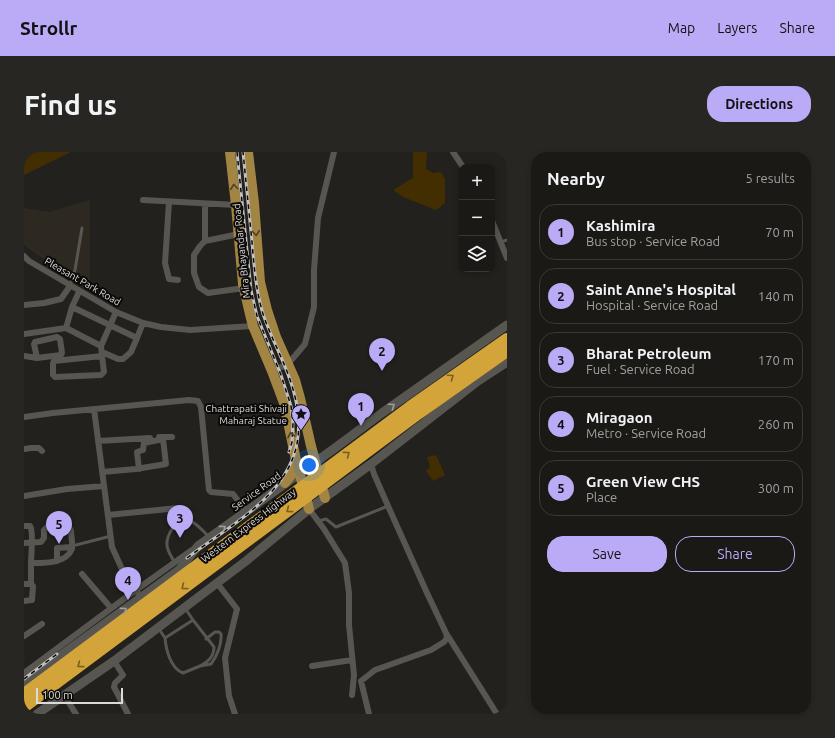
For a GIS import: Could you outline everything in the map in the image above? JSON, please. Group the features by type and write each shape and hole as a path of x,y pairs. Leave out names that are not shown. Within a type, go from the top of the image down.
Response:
{"highway":[{"name":"Western Express Highway","path":"24,694 410,407 507,339"},
{"name":"Western Express Highway","path":"24,707 419,412 507,351"}],"main road":[{"name":"Mira Bhayandar Road","path":"230,152 244,288 252,326 284,403 299,473 309,509"},
{"name":"Mira Bhayandar Road","path":"248,152 254,203 260,282 276,337 295,380 325,498"},
{"name":"Service Road","path":"24,682 103,620 177,566 198,546 507,325"},
{"path":"259,343 276,337"},
{"path":"37,714 114,660 217,583 309,509 371,464 478,381 507,362"},
{"path":"278,386 295,380"},
{"path":"284,403 300,398"},
{"path":"285,483 294,467 296,460"}],"street":[{"path":"272,371 288,364 305,344 314,307 314,270 318,218 334,152"},
{"path":"453,152 461,164"},
{"path":"143,200 236,205"},
{"path":"170,202 165,268 169,279 178,280"},
{"path":"205,204 206,241"},
{"path":"495,225 504,241 507,258"},
{"path":"239,234 206,241 200,246 194,254 194,273 199,287 208,293 244,288"},
{"name":"Pleasant Park Road","path":"24,258 79,292 116,312 143,323 161,327 190,330 252,326"},
{"path":"24,304 44,303 61,299 70,286"},
{"path":"66,328 72,307 79,292"},
{"path":"72,307 137,338"},
{"path":"102,351 54,361 53,375 55,377 101,375 104,372 102,351 116,312"},
{"path":"24,334 66,328 102,351 118,359 123,359 131,352 143,323"},
{"path":"24,356 37,358 62,354 60,338 56,337 35,343 37,358"},
{"path":"24,416 190,400 198,401 201,407 209,490 211,492 233,494 246,511"},
{"path":"24,673 103,620 111,608 138,594 122,569 112,547 94,409"},
{"path":"98,441 172,436"},
{"path":"102,472 140,469 166,464 163,439 144,443 144,450 137,452 140,469"},
{"path":"24,449 39,448 42,451"},
{"path":"371,464 388,506 446,633 497,714"},
{"path":"24,496 67,489 104,486"},
{"path":"108,515 178,508"},
{"path":"309,509 324,529 345,563 349,593 349,625 354,675 352,695"},
{"path":"24,526 31,526 31,584 33,586 32,600 24,601"},
{"path":"24,543 41,542 43,540 44,530 47,527 67,526 71,530 74,546 66,556 51,563 31,563"},
{"path":"57,561 57,548 74,546"},
{"path":"82,574 111,608"},
{"path":"217,583 237,609 225,658 229,696 236,714"},
{"path":"24,584 31,584"},
{"path":"24,636 42,624"},
{"path":"370,714 361,681 375,670 431,650 444,642 447,638 446,633"},
{"path":"114,660 123,675 115,683 114,688 128,714"},
{"path":"312,666 352,660"},
{"path":"64,694 76,714"}],"lane":[{"path":"70,286 75,274 82,228"},
{"path":"318,522 326,519 336,527 388,506"},
{"path":"177,566 168,552 166,541 177,521 181,520 194,523 210,538"},
{"path":"74,546 111,536"},
{"path":"158,627 165,638 168,656 179,671 185,672 208,662 215,649 184,607"},
{"path":"165,638 193,620"},
{"path":"200,666 211,664 217,656 221,634 219,632 215,632 206,639"}],"shaded area":[{"path":"24,152 71,152 24,175"},
{"path":"413,152 426,152 426,169 433,173 441,172 445,179 445,203 436,210 403,197 393,190 413,178"},
{"path":"90,200 90,293 24,245 24,208 49,212"},
{"path":"436,455 445,475 433,481 426,471 430,467 427,457"}],"railway":[{"path":"237,152 251,290 257,316 281,375 291,406 293,423 292,442 289,452"},
{"path":"187,558 232,526 272,492 286,472 296,449 299,423 294,393 263,314 257,287 243,152"},
{"path":"24,679 57,654"}],"place":[{"name":"Saint Anne's Hospital","path":"382,371"},
{"name":"Kashimira","path":"361,426"},
{"name":"Chattrapati Shivaji Maharaj Statue","path":"301,431"},
{"name":"Bharat Petroleum","path":"180,538"},
{"name":"Green View CHS","path":"59,544"},
{"name":"Miragaon","path":"128,600"}]}
